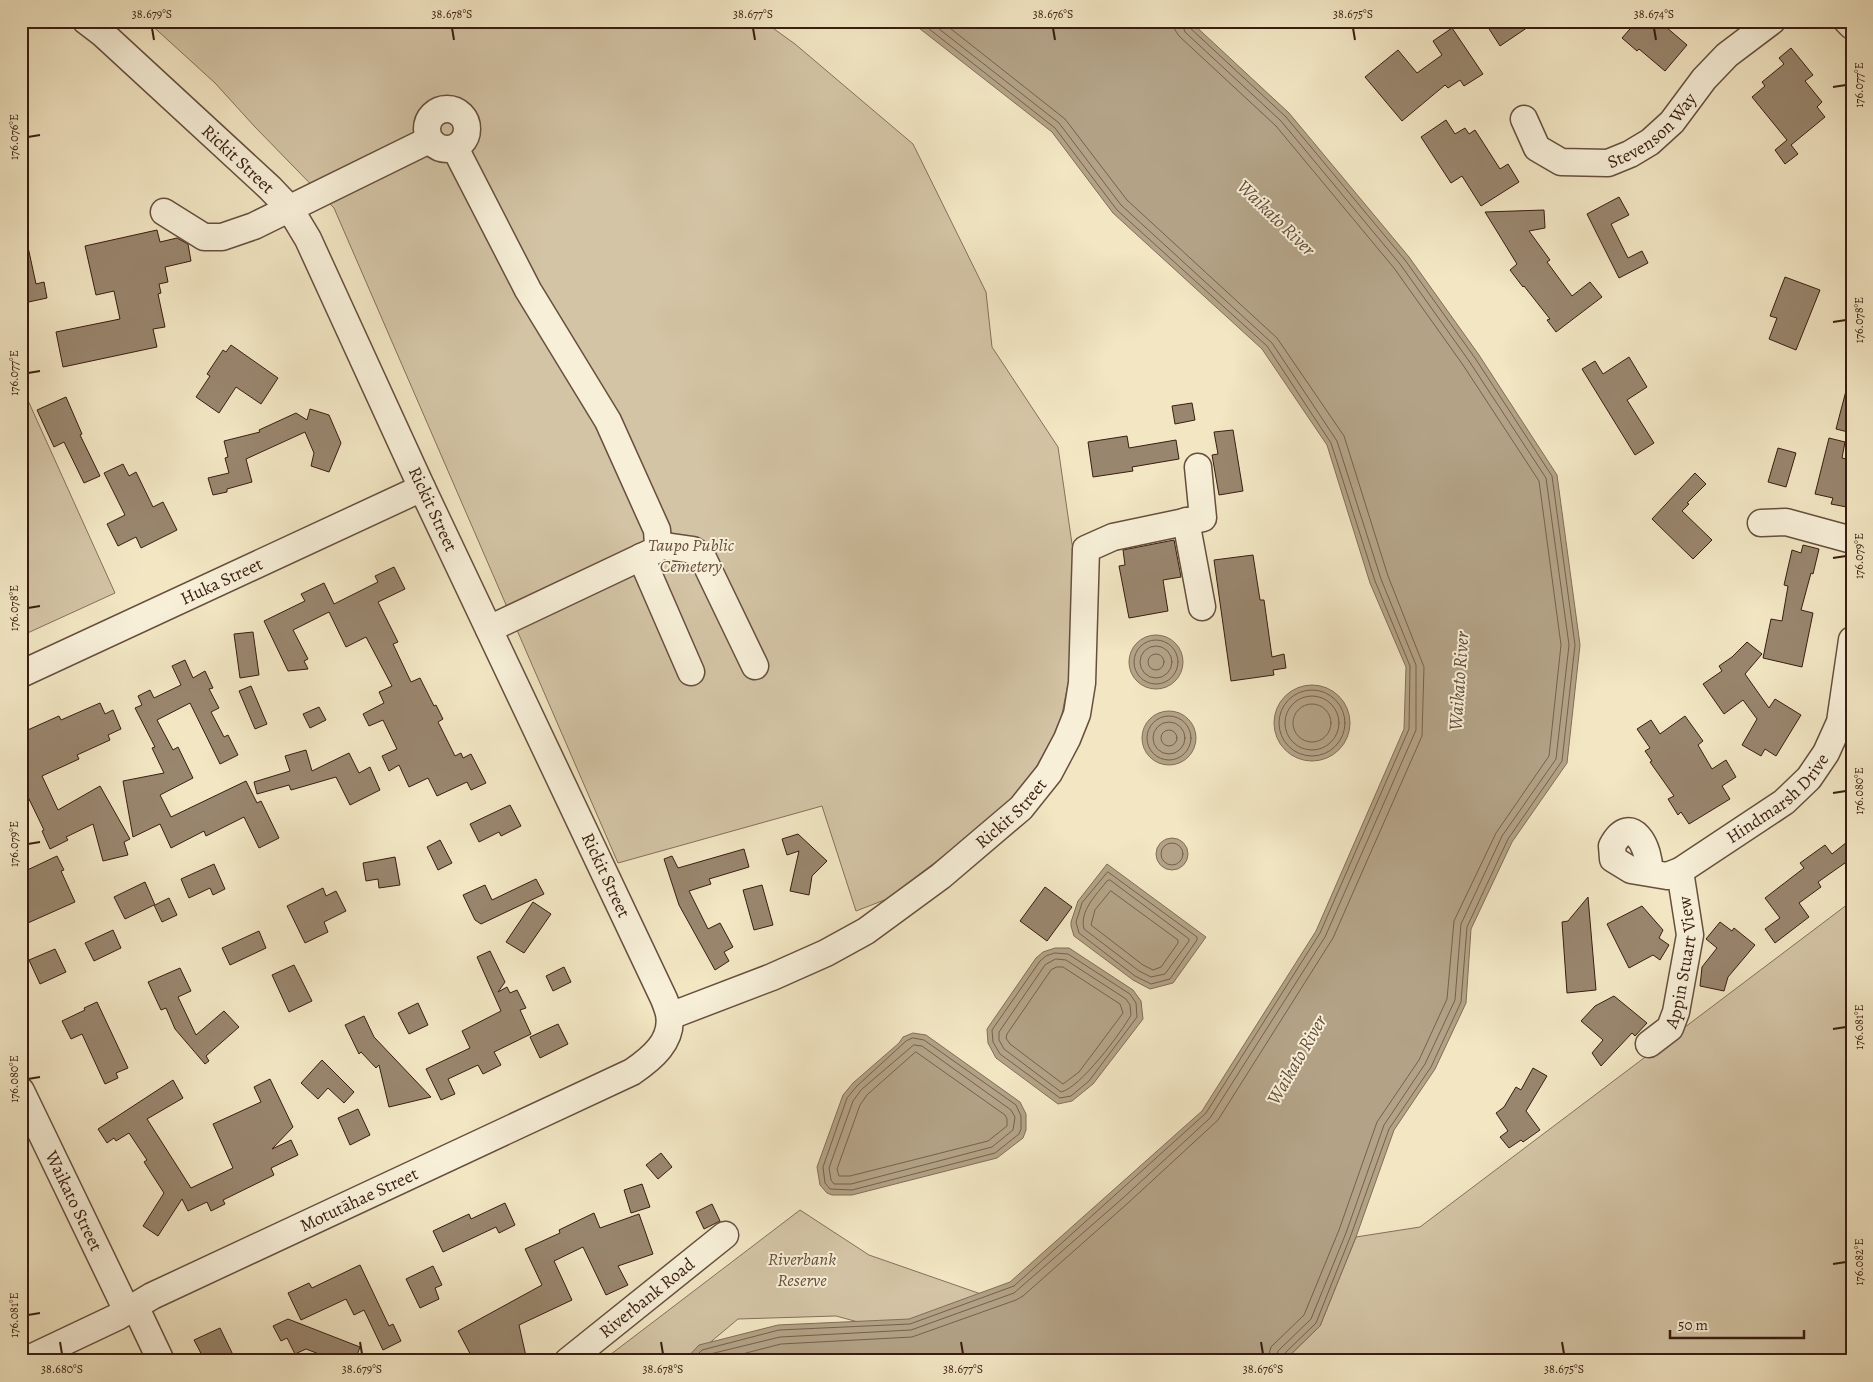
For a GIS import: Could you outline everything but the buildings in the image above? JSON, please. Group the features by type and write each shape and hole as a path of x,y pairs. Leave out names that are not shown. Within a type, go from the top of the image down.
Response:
{"street":[{"name":"Rickit Street","path":"86,21 103,34 256,174 290,209 308,239 422,488 664,999 670,1016 772,977 826,953 866,931 941,876 1021,808 1049,773 1078,714 1082,674 1086,549 1113,537 1202,518 1198,466"},
{"name":"Stevenson Way","path":"1524,119 1537,148 1561,162 1608,163 1630,154 1650,142 1672,122 1704,79 1727,55 1772,21"},
{"path":"1848,21 1852,26"},
{"path":"448,108 457,111 464,117 467,135 455,148 441,149 429,140 426,131 432,115 448,108"},
{"path":"164,212 204,237 222,237 254,226 429,140"},
{"path":"455,148 528,290 608,421 657,530 650,551 691,672"},
{"name":"Huka Street","path":"21,674 422,488"},
{"path":"1186,522 1202,607"},
{"path":"1761,523 1786,522 1852,540"},
{"path":"489,629 650,551 692,550 702,556 755,666"},
{"name":"Hindmarsh Drive","path":"1648,872 1667,876 1680,871 1784,802 1809,778 1826,754 1840,722 1852,640"},
{"name":"Appin Stuart View","path":"1649,1044 1670,1028 1676,1012 1690,935 1680,871"},
{"name":"Motutāhae Street","path":"24,1361 131,1309 152,1296 632,1072 651,1059 661,1047 668,1031 670,1016"},
{"name":"Waikato Street","path":"21,1091 131,1309 161,1361"},
{"name":"Riverbank Road","path":"568,1361 725,1235"}],"green space":[{"name":"Taupo Public Cemetery","path":"147,21 763,21 795,44 913,144 986,292 992,347 1058,447 1082,613 1060,724 1019,798 887,899 856,911 822,806 618,863 334,208 215,83"},
{"path":"21,385 115,593 21,636"},
{"path":"1852,901 1852,1361 1284,1361 1320,1326 1356,1237 1420,1227"},
{"name":"Riverbank Reserve","path":"800,1210 869,1255 981,1294 884,1329 836,1316 738,1319 688,1361 602,1361"}],"water":[{"name":"Waikato River","path":"910,21 1190,21 1289,113 1409,257 1479,355 1557,475 1580,645 1567,763 1512,842 1471,929 1466,1003 1435,1069 1394,1130 1356,1237 1320,1326 1284,1361 684,1361 699,1345 778,1325 909,1319 1010,1282 1202,1111 1316,931 1404,729 1406,667 1370,583 1327,445 1262,349 1113,213 1052,132"},
{"path":"1156,635 1166,637 1175,643 1181,652 1183,662 1181,672 1175,681 1166,687 1156,689 1146,687 1137,681 1131,672 1129,662 1131,652 1137,643 1146,637"},
{"path":"1312,685 1327,688 1339,696 1347,708 1350,723 1347,738 1339,750 1327,758 1312,761 1297,758 1285,750 1277,738 1274,723 1277,708 1285,696 1297,688"},
{"path":"1169,711 1179,713 1188,719 1194,728 1196,738 1194,748 1188,757 1179,763 1169,765 1159,763 1150,757 1144,748 1142,738 1144,728 1150,719 1159,713"},
{"path":"1172,838 1178,839 1183,843 1187,848 1187,860 1183,865 1178,869 1172,870 1166,869 1161,865 1157,860 1156,854 1157,848 1161,843 1166,839"},
{"path":"1107,864 1206,937 1173,983 1150,989 1133,980 1074,936 1071,922 1078,901"},
{"path":"1055,948 1069,948 1133,990 1141,1001 1143,1019 1093,1084 1072,1101 1058,1104 996,1058 988,1043 987,1029 1036,958 1043,952"},
{"path":"913,1033 926,1035 1020,1102 1026,1114 1026,1130 1023,1138 997,1158 852,1195 832,1195 827,1193 820,1185 817,1167 843,1095 853,1083 899,1043 903,1037"}]}
